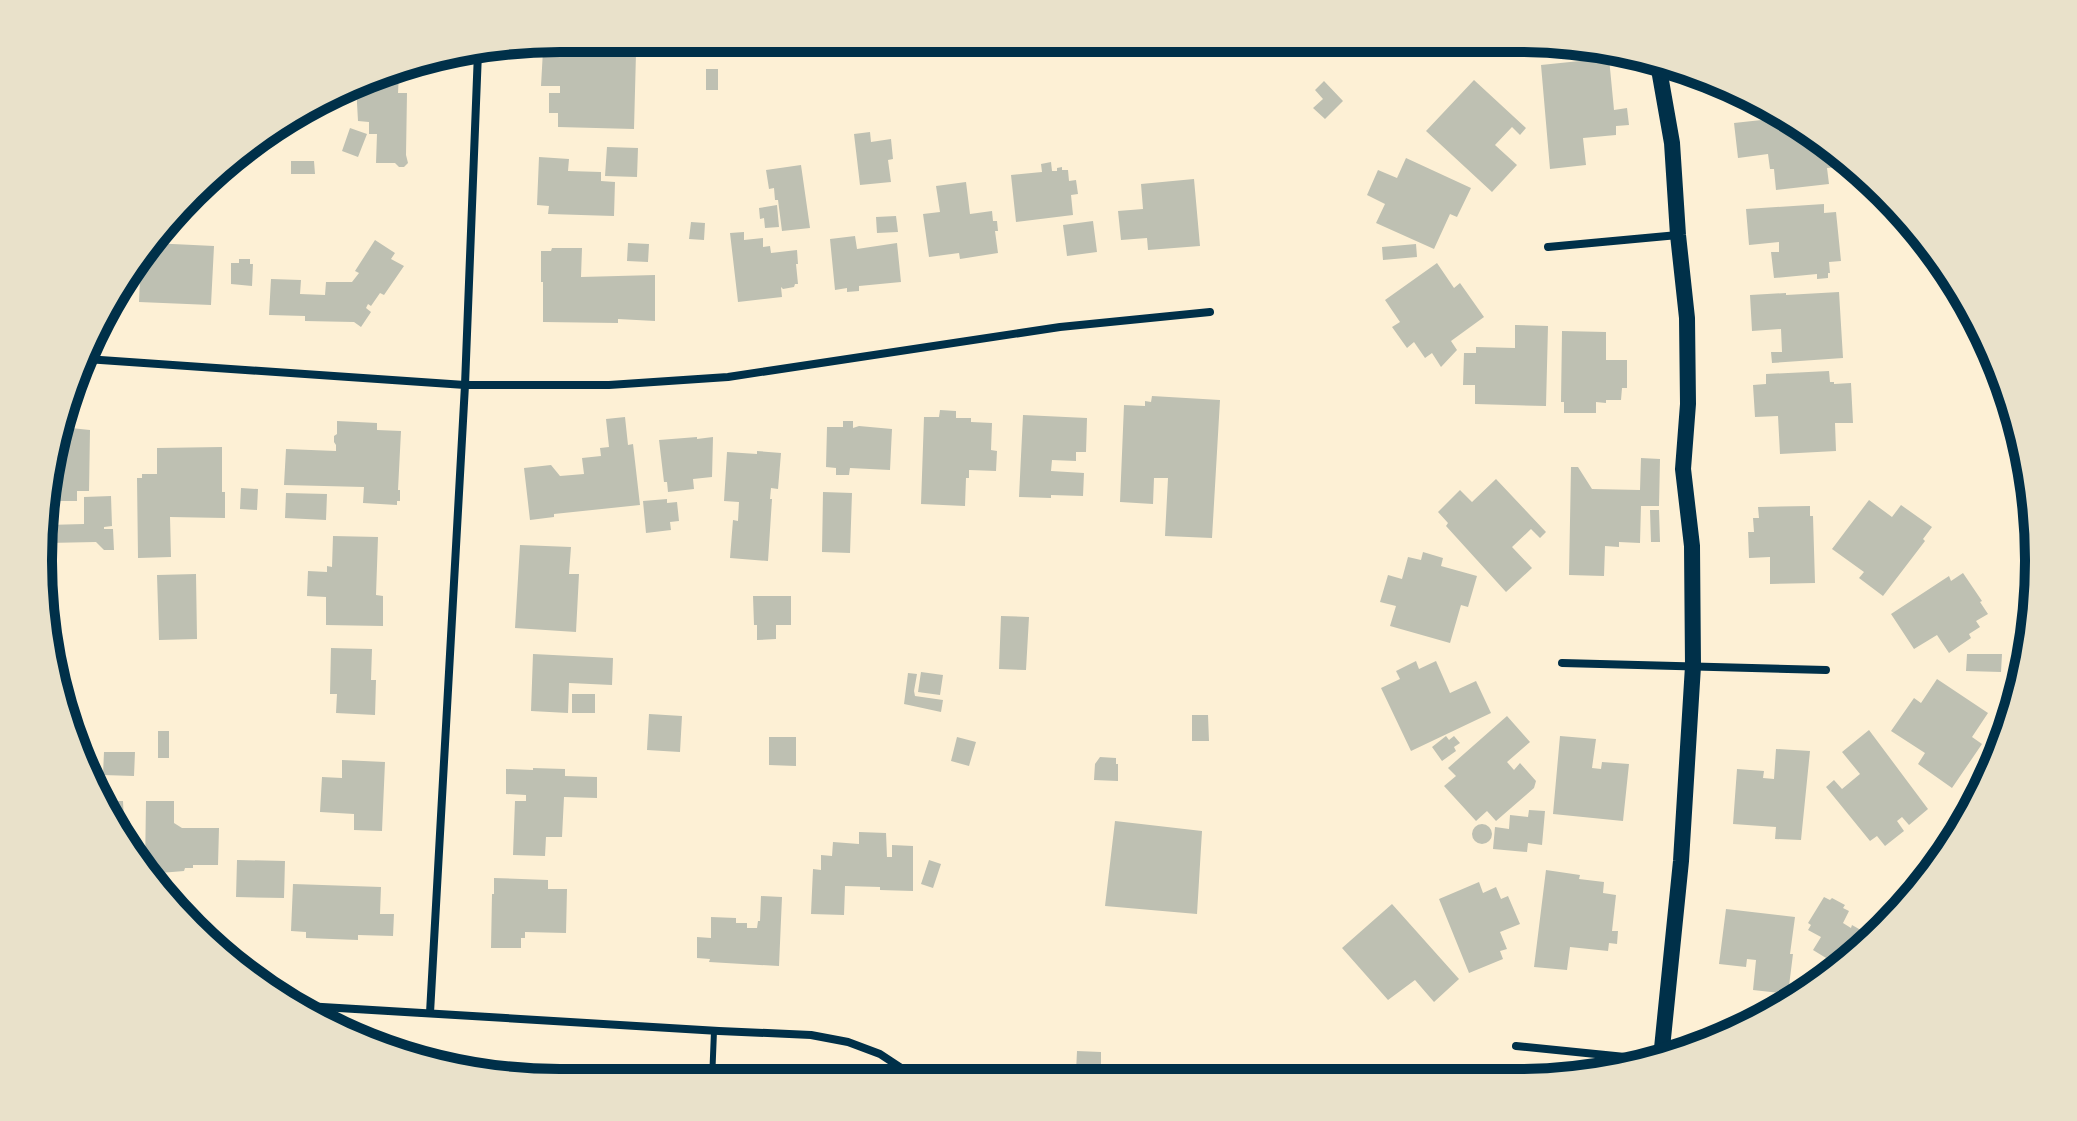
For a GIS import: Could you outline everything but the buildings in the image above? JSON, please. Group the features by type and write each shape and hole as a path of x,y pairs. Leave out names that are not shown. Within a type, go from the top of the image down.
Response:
{"main road":[{"path":"1659,1048 1681,861 1693,666 1692,546 1683,469 1688,404 1687,318 1672,143 1660,73"}],"street":[{"path":"430,1013 465,385 478,59"},
{"path":"1548,247 1678,235"},
{"path":"94,360 465,385 609,385 728,377 1060,327 1210,312"},
{"path":"1562,663 1826,670"},
{"path":"316,1007 811,1035 848,1042 880,1054 903,1069"},
{"path":"1516,1046 1628,1056"}],"lane":[{"path":"712,1069 714,1031"}]}
